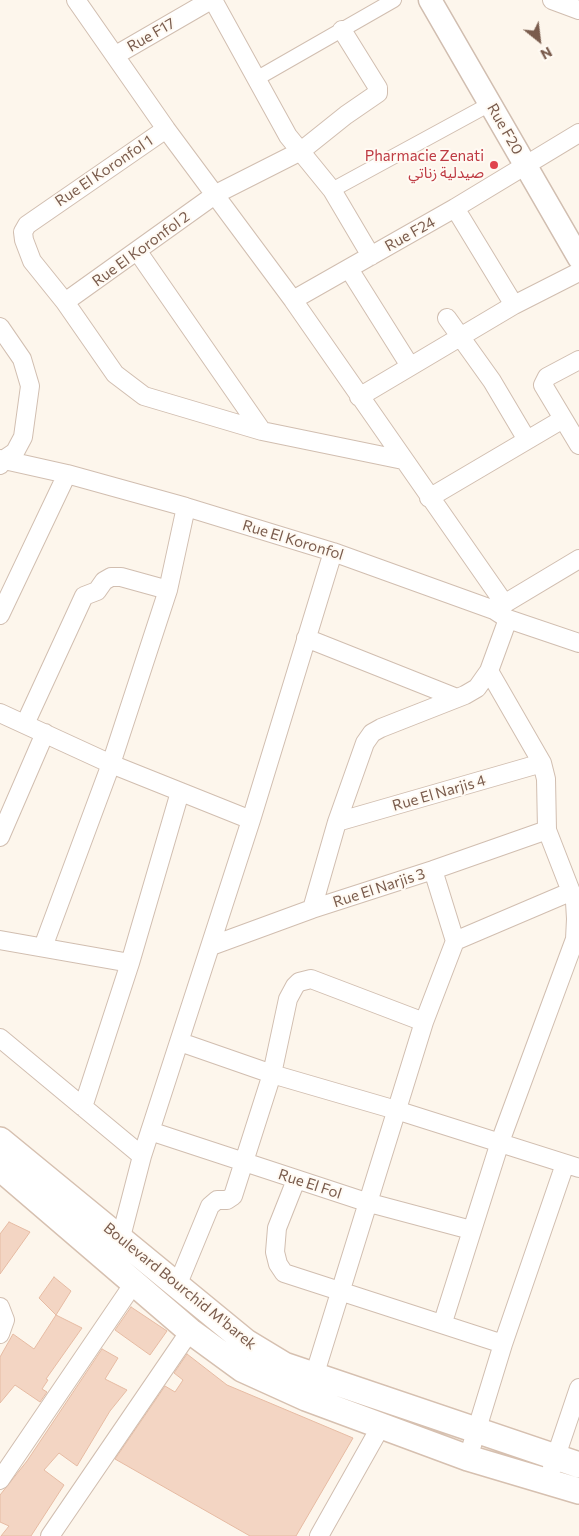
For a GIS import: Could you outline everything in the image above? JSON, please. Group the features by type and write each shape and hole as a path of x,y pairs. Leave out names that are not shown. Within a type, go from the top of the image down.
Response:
{"main road":[{"name":"Boulevard Bourchid M'barek","path":"3,1159 121,1237 177,1286 246,1342 284,1365 310,1387 381,1426 468,1458 579,1491"},
{"name":"Boulevard Bourchid M'barek","path":"3,1159 134,1283 190,1331 242,1369 476,1432 579,1465"}],"street":[{"path":"76,0 166,129 293,300 429,498 502,611"},
{"path":"212,0 288,136 332,190 371,256"},
{"name":"Rue F17","path":"116,55 212,0"},
{"path":"256,79 394,0"},
{"name":"Rue F20","path":"430,0 579,258"},
{"name":"Rue El Koronfol 2","path":"65,302 138,252 216,194 301,151 346,115 378,93 378,88 342,30"},
{"path":"332,190 490,104"},
{"name":"Rue El Koronfol 1","path":"65,302 32,261 25,248 23,232 27,225 166,129"},
{"name":"Rue F24","path":"293,300 455,208 579,133"},
{"path":"455,208 514,305"},
{"path":"138,252 262,431"},
{"path":"349,269 410,366"},
{"path":"359,397 514,305 579,272"},
{"path":"65,302 115,374 129,387 144,396 262,431 403,460"},
{"path":"447,318 462,336 527,440"},
{"path":"0,328 22,358 30,386 22,437 15,452 1,462"},
{"path":"0,352 22,358"},
{"path":"579,360 547,377 543,382 579,445"},
{"path":"429,498 563,418"},
{"name":"Rue El Koronfol","path":"1,462 67,474 186,507 333,552 502,611 579,643"},
{"path":"0,615 67,474"},
{"path":"43,948 111,764 168,590 186,507"},
{"path":"109,1259 121,1237 142,1156 251,820 333,552"},
{"path":"312,909 337,822 365,743 372,734 392,723 457,698 477,688 489,671 502,611 579,559"},
{"path":"25,724 84,596 96,591 104,581 111,577 121,577 168,590"},
{"path":"306,638 457,698"},
{"path":"443,1322 500,1142 575,939 575,902 547,830 546,779 542,763 489,671"},
{"path":"0,713 111,764 251,820"},
{"path":"0,837 45,733"},
{"name":"Rue El Narjis 4","path":"337,822 542,763"},
{"path":"83,1107 130,963 180,792"},
{"name":"Rue El Narjis 3","path":"211,946 312,909 433,870 547,830"},
{"path":"310,1387 366,1202 424,1022 455,941 433,870"},
{"path":"455,941 570,892"},
{"path":"0,940 130,963"},
{"path":"177,1286 207,1211 215,1201 227,1200 233,1196 242,1161 272,1074 288,999 295,986 304,980 319,981 424,1022"},
{"path":"0,1038 142,1156"},
{"path":"180,1042 272,1074 396,1110 572,1166 503,1344 468,1458"},
{"name":"Rue El Fol","path":"150,1131 366,1202 471,1230"},
{"path":"296,1180 277,1228 275,1252 278,1264 284,1273 339,1292 443,1322 503,1344"},
{"path":"0,1480 134,1283"},
{"path":"0,1307 5,1320 0,1334"},
{"path":"50,1536 190,1331"},
{"path":"548,1481 579,1388"},
{"path":"319,1536 381,1426"}],"building":[{"path":"9,1222 30,1232 0,1274 0,1234"},
{"path":"54,1277 71,1291 56,1315 39,1298"},
{"path":"131,1307 167,1331 150,1355 115,1330"},
{"path":"56,1315 82,1328 46,1379 48,1380 42,1389 47,1392 40,1402 15,1385 0,1403 0,1357 13,1334 34,1349"},
{"path":"102,1349 118,1358 105,1379 127,1390 110,1411 77,1466 59,1453 44,1470 64,1485 31,1536 1,1536 9,1526 0,1522 0,1495 27,1461"},
{"path":"187,1354 227,1385 353,1438 296,1536 250,1536 115,1459 165,1386 175,1392 183,1380 174,1373"}],"place":[{"name":"Pharmacie Zenati صيدلية زناتي","path":"494,165"}]}
